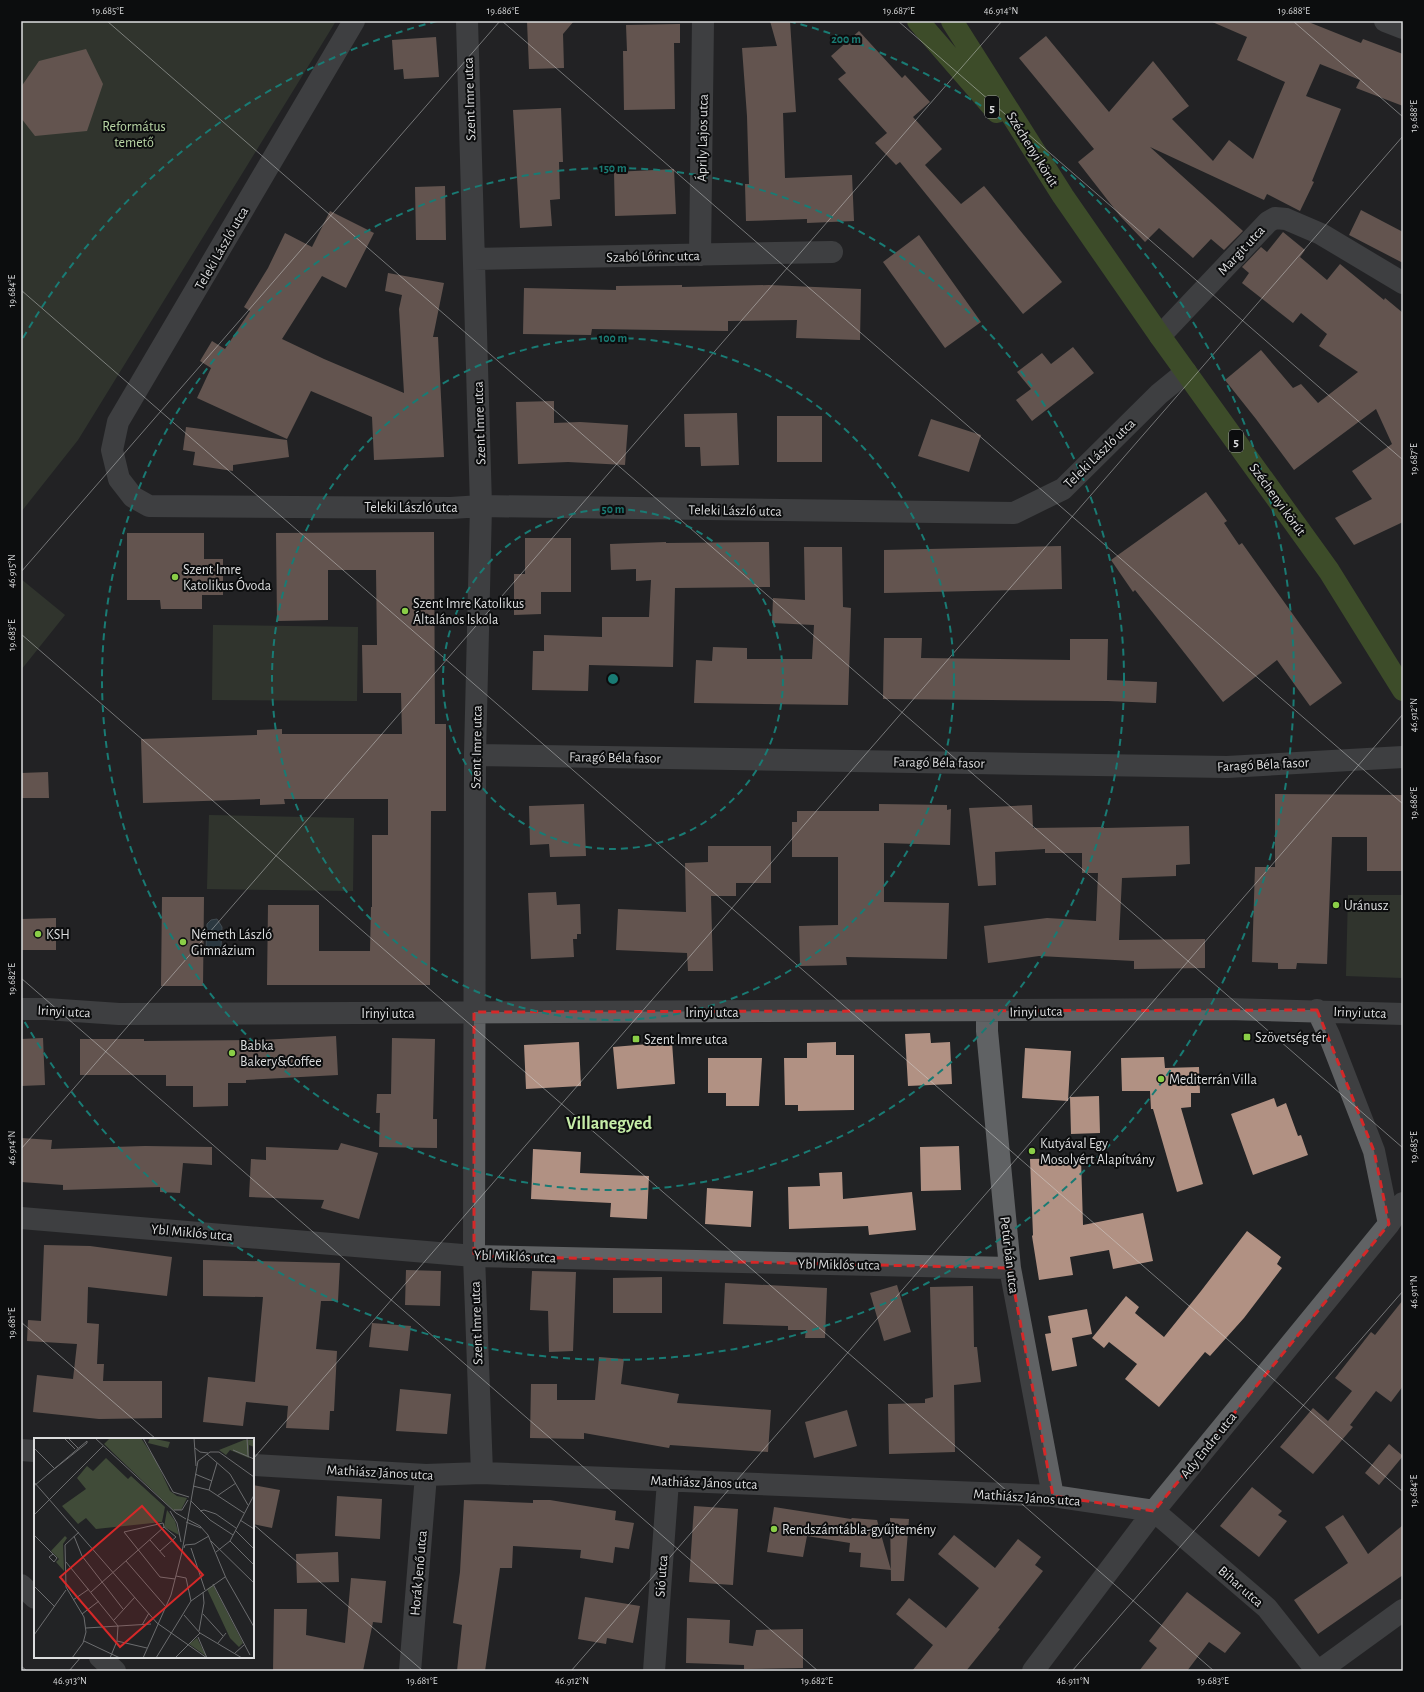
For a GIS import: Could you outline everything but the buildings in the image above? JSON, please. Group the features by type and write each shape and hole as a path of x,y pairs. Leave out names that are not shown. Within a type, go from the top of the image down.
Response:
{"main road":[{"name":"Széchenyi körút","path":"918,21 990,104 1063,196"},
{"name":"Széchenyi körút","path":"952,21 1063,196 1160,336 1329,571 1403,690"}],"street":[{"name":"Teleki László utca","path":"354,21 118,422 112,450 119,479 133,497 149,506 451,508 481,506 1014,513 1063,489 1159,394 1186,372"},
{"name":"Szent Imre utca","path":"467,21 481,506 475,755 474,1256 482,1473"},
{"name":"Áprily Lajos utca","path":"700,255 703,21"},
{"path":"1385,21 1403,28"},
{"name":"Margit utca","path":"1160,336 1268,222 1275,218 1286,219 1321,234 1403,283"},
{"name":"Szabó Lőrinc utca","path":"474,259 832,252"},
{"name":"Faragó Béla fasor","path":"475,755 1227,767 1403,757"},
{"name":"Irinyi utca","path":"21,1009 46,1009 119,1014 1227,1009 1317,1010 1403,1014"},
{"path":"1317,1010 1329,1035 1374,1151 1389,1224"},
{"name":"Petúr bán utca","path":"987,1011 988,1039 1010,1268 1053,1496"},
{"name":"Ady Endre utca","path":"1033,1671 1154,1511 1389,1224 1403,1203"},
{"name":"Ybl Miklós utca","path":"21,1218 474,1256 1010,1268"},
{"path":"21,1450 34,1451"},
{"name":"Mathiász János utca","path":"254,1465 426,1476 482,1473 1053,1496 1154,1511"},
{"name":"Horák Jenő utca","path":"410,1671 426,1476"},
{"name":"Sió utca","path":"654,1671 668,1481"},
{"name":"Bihar utca","path":"1154,1511 1267,1608 1318,1671"},
{"path":"21,1585 34,1597"},
{"path":"1318,1671 1403,1610"},
{"path":"101,1658 115,1671"}],"highlighted area":[{"path":"1317,1010 1374,1151 1389,1224 1154,1511 1053,1496 1010,1268 474,1256 474,1012"}],"green space":[{"name":"Református temető","path":"21,21 336,21 78,440 21,512"},
{"path":"21,579 65,615 21,670"},
{"path":"213,625 358,627 357,701 212,700"},
{"path":"209,815 354,818 353,891 207,889"},
{"path":"1348,895 1403,895 1403,978 1346,976"}],"water":[{"path":"217,919 222,927 221,947 219,954 212,956 206,951 207,924 211,920"}],"place":[{"name":"Szent Imre Katolikus Óvoda","path":"175,577"},
{"name":"Szent Imre Katolikus Általános Iskola","path":"405,611"},
{"name":"Uránusz","path":"1336,905"},
{"name":"KSH","path":"38,934"},
{"name":"Németh László Gimnázium","path":"183,942"},
{"name":"Szövetség tér","path":"1247,1037"},
{"name":"Szent Imre utca","path":"636,1039"},
{"name":"Babka Bakery&Coffee","path":"232,1053"},
{"name":"Mediterrán Villa","path":"1161,1079"},
{"name":"Kutyával Egy Mosolyért Alapítvány","path":"1032,1151"},
{"name":"Rendszámtábla-gyűjtemény","path":"774,1529"}],"district":[{"name":"Villanegyed","path":"609,1123"}]}
